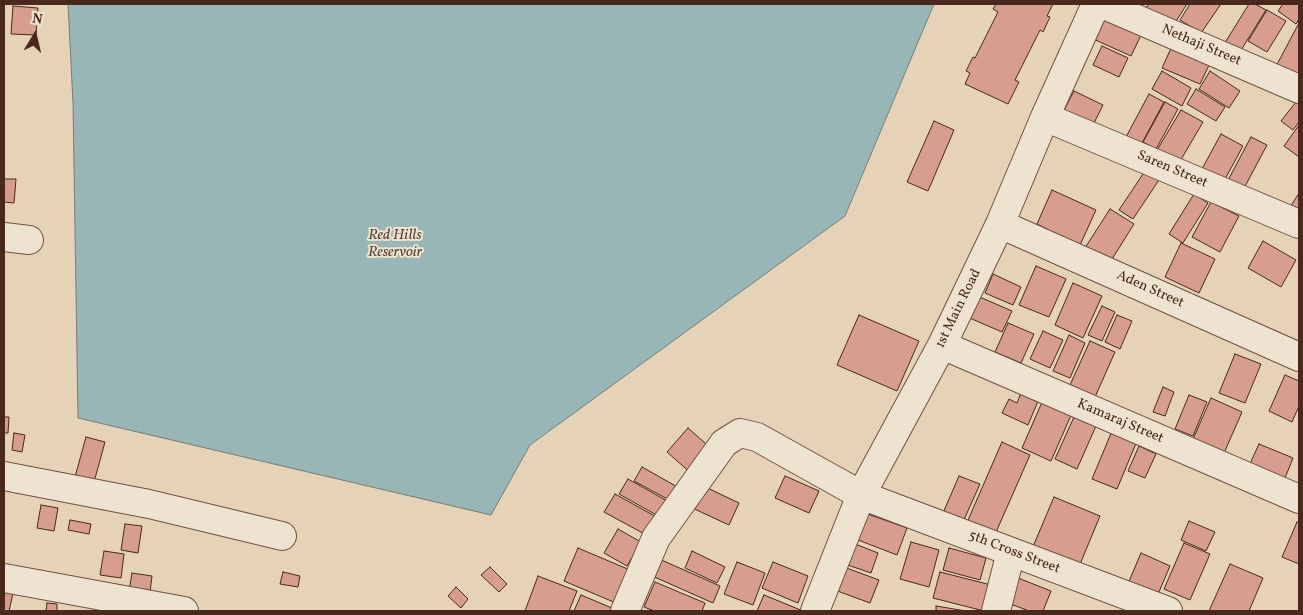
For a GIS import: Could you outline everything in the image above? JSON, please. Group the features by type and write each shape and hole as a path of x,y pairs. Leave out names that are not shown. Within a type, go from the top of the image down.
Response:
{"street":[{"name":"1st Main Road","path":"815,611 861,495 942,345 1000,224 1045,117 1096,4"},
{"name":"Nethaji Street","path":"1102,4 1299,89"},
{"name":"Saren Street","path":"1045,117 1299,224"},
{"name":"Aden Street","path":"1000,224 1299,357"},
{"name":"Kamaraj Street","path":"942,345 1299,499"},
{"name":"5th Cross Street","path":"625,611 656,538 724,443 740,433 757,436 861,495 1168,611"},
{"path":"4,476 149,504 282,536"},
{"path":"996,611 1011,552"},
{"path":"4,578 184,611"}],"water":[{"name":"Red Hills Reservoir","path":"68,4 934,4 845,216 530,445 491,515 78,418 73,103"}],"building":[{"path":"996,4 1053,4 1047,16 1050,17 1043,32 1040,30 1015,80 1019,82 1008,104 965,84 970,73 966,71 973,57 975,58 998,12 993,9"},
{"path":"1149,4 1187,4 1173,26 1145,9"},
{"path":"1190,4 1221,4 1201,33 1180,20"},
{"path":"1249,4 1255,4 1266,10 1238,55 1223,46"},
{"path":"1283,4 1299,4 1299,19 1296,24 1278,11"},
{"path":"13,6 38,8 36,35 11,34"},
{"path":"1267,10 1286,21 1267,52 1248,41"},
{"path":"1103,13 1143,31 1131,56 1091,38"},
{"path":"1299,23 1299,82 1273,72"},
{"path":"1173,44 1211,61 1200,84 1162,68"},
{"path":"1102,46 1128,58 1119,77 1093,65"},
{"path":"1162,71 1191,88 1182,106 1152,89"},
{"path":"1210,71 1240,91 1229,108 1199,89"},
{"path":"1196,89 1225,107 1216,121 1187,104"},
{"path":"1074,91 1103,105 1092,127 1063,112"},
{"path":"1149,94 1164,102 1141,145 1126,137"},
{"path":"1165,102 1178,109 1156,149 1143,142"},
{"path":"1296,102 1299,105 1299,122 1293,130 1281,121"},
{"path":"1181,110 1203,122 1179,163 1157,150"},
{"path":"934,121 954,130 928,191 907,182"},
{"path":"1299,125 1299,157 1284,146"},
{"path":"1221,134 1243,146 1224,181 1202,169"},
{"path":"1251,137 1267,145 1242,192 1226,184"},
{"path":"1145,171 1159,180 1133,219 1119,210"},
{"path":"4,179 16,179 14,203 4,202"},
{"path":"1052,190 1096,210 1075,256 1047,235 1049,230 1037,224"},
{"path":"1299,193 1299,215 1289,209"},
{"path":"1194,194 1208,203 1183,243 1169,234"},
{"path":"1211,202 1239,216 1220,252 1192,237"},
{"path":"1110,209 1134,224 1107,267 1083,251"},
{"path":"1263,241 1296,260 1281,287 1248,268"},
{"path":"1181,243 1215,259 1199,293 1165,277"},
{"path":"1036,266 1066,279 1049,317 1019,305"},
{"path":"993,274 1021,287 1013,305 985,293"},
{"path":"1073,283 1102,296 1083,338 1055,325"},
{"path":"975,295 1012,311 1002,332 965,316"},
{"path":"1102,306 1115,312 1102,341 1088,335"},
{"path":"859,315 919,341 897,391 837,365"},
{"path":"1117,315 1132,321 1120,349 1105,342"},
{"path":"1008,323 1034,334 1021,363 995,352"},
{"path":"1043,331 1063,340 1050,368 1030,359"},
{"path":"1069,335 1085,343 1070,378 1053,371"},
{"path":"1090,341 1115,352 1095,397 1070,385"},
{"path":"1235,354 1261,364 1245,403 1219,393"},
{"path":"1285,375 1299,381 1299,406 1292,422 1269,411"},
{"path":"1163,387 1174,392 1165,416 1153,412"},
{"path":"1021,393 1038,401 1028,425 1002,413 1009,399 1017,403"},
{"path":"1189,395 1207,402 1193,436 1175,429"},
{"path":"1211,398 1242,412 1221,460 1190,446"},
{"path":"1043,400 1072,413 1051,461 1022,448"},
{"path":"4,417 9,417 8,433 4,433"},
{"path":"1074,417 1096,426 1077,469 1055,459"},
{"path":"688,428 713,450 692,474 667,452"},
{"path":"1112,431 1137,441 1117,489 1092,479"},
{"path":"14,433 25,435 22,452 12,450"},
{"path":"86,437 105,442 94,482 75,477"},
{"path":"1002,442 1030,455 993,539 965,527"},
{"path":"1259,444 1293,458 1283,483 1248,468"},
{"path":"1139,446 1156,454 1145,478 1128,471"},
{"path":"642,467 681,489 673,502 634,481"},
{"path":"785,476 819,491 809,513 775,498"},
{"path":"959,476 980,484 963,522 943,513"},
{"path":"628,479 669,502 660,517 619,494"},
{"path":"699,484 739,503 729,525 688,506"},
{"path":"615,494 660,519 650,537 604,512"},
{"path":"1054,497 1100,516 1078,569 1032,549"},
{"path":"41,505 58,508 54,531 37,528"},
{"path":"862,512 907,528 897,555 853,538"},
{"path":"70,520 91,524 89,534 68,530"},
{"path":"1189,521 1215,532 1206,551 1181,540"},
{"path":"1297,522 1299,523 1299,564 1282,557"},
{"path":"125,524 142,526 138,553 121,550"},
{"path":"618,529 641,542 627,566 604,553"},
{"path":"850,542 878,553 871,573 842,563"},
{"path":"911,542 939,550 929,587 900,579"},
{"path":"1184,543 1210,554 1190,600 1164,589"},
{"path":"578,548 630,570 616,603 564,581"},
{"path":"949,548 986,558 980,580 943,570"},
{"path":"104,551 124,554 121,578 100,575"},
{"path":"692,551 725,567 717,583 685,568"},
{"path":"1141,553 1170,566 1156,599 1127,586"},
{"path":"657,558 720,586 713,603 650,575"},
{"path":"737,562 765,573 753,605 724,594"},
{"path":"773,562 808,576 798,603 762,588"},
{"path":"1230,564 1263,578 1249,611 1209,611"},
{"path":"841,566 879,580 870,603 832,589"},
{"path":"490,567 507,584 499,592 481,575"},
{"path":"283,572 300,576 298,587 280,584"},
{"path":"940,572 991,585 984,611 933,598"},
{"path":"132,573 152,576 149,600 128,597"},
{"path":"538,576 577,591 569,611 525,611"},
{"path":"1018,578 1051,591 1043,611 1029,611 1008,603"},
{"path":"655,582 705,603 702,611 654,611 644,607"},
{"path":"4,587 14,589 9,611 4,611"},
{"path":"456,587 468,599 461,608 448,596"},
{"path":"581,595 619,611 574,611"},
{"path":"764,595 803,611 757,611"},
{"path":"47,603 57,604 57,611 46,611"},
{"path":"936,606 966,611 936,611"}]}
